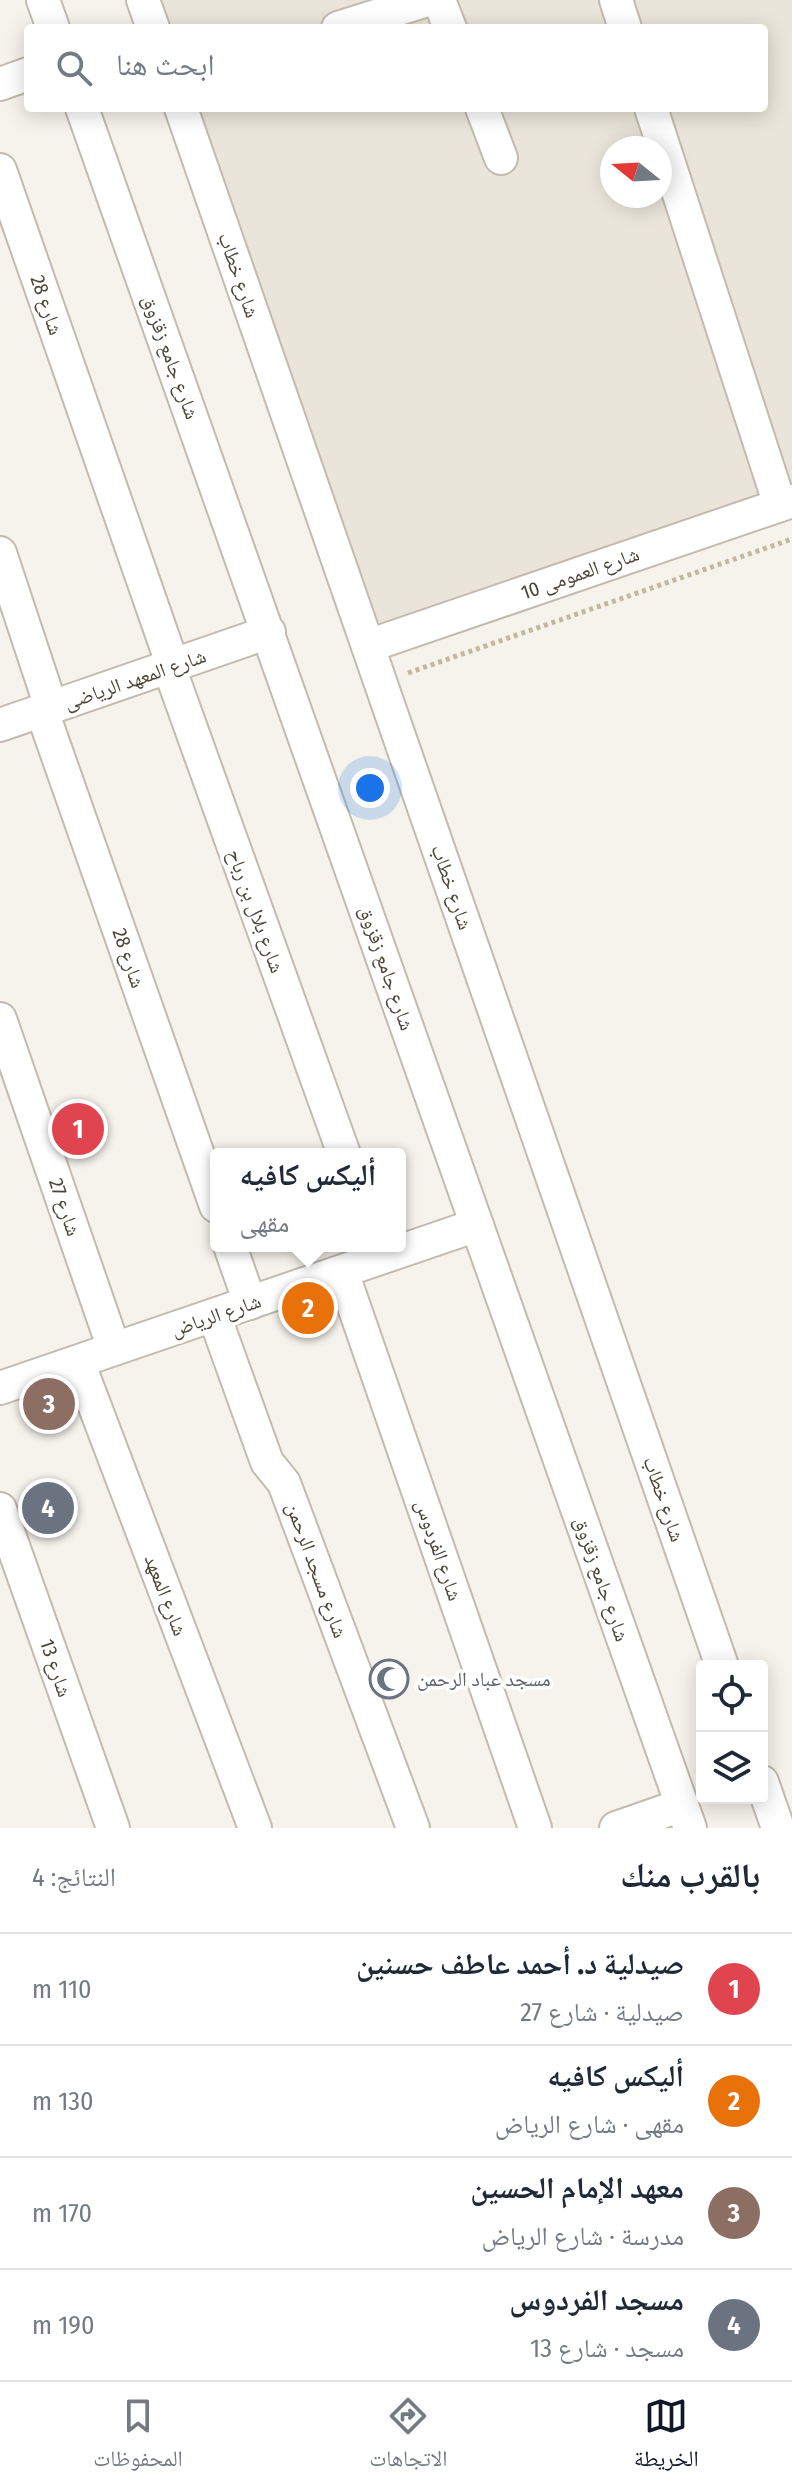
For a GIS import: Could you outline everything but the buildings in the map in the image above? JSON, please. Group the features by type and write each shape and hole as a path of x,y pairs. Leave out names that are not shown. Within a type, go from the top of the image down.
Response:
{"street":[{"path":"43,0 52,24"},
{"path":"143,0 152,24"},
{"path":"348,24 394,5 427,0"},
{"path":"439,0 448,24"},
{"path":"616,0 624,24"},
{"path":"0,84 24,75"},
{"name":"شارع جامع زقزوق","path":"83,112 686,1817"},
{"name":"شارع خطاب","path":"182,112 720,1660"},
{"path":"484,112 501,158"},
{"path":"652,112 786,503"},
{"name":"شارع 28","path":"0,170 171,666"},
{"name":"شارع العمومى 10","path":"368,646 786,503"},
{"name":"شارع 28","path":"0,553 47,709 210,1188"},
{"name":"شارع المعهد الرياضى","path":"0,725 269,632"},
{"name":"شارع بلال بن رباح","path":"171,666 342,1148"},
{"name":"شارع 27","path":"0,1019 114,1349"},
{"name":"شارع الرياض","path":"406,1245 477,1225"},
{"path":"232,1252 250,1303"},
{"name":"شارع الرياض","path":"0,1388 342,1272 379,1252"},
{"name":"شارع الفردوس","path":"342,1272 535,1828"},
{"name":"شارع مسجد الرحمن","path":"214,1315 267,1462 284,1483 413,1828"},
{"name":"شارع المعهد","path":"78,1362 255,1828"},
{"name":"شارع 13","path":"0,1509 113,1828"},
{"path":"768,1799 778,1828"},
{"path":"616,1828 686,1817"}],"path":[{"path":"380,682 792,539"}],"shaded area":[{"path":"148,0 792,0 792,492 373,638 187,112 768,112 768,24 157,24"}],"place":[{"name":"صيدلية د. أحمد عاطف حسنين","path":"78,1129"},
{"name":"أليكس كافيه","path":"308,1308"},
{"name":"معهد الإمام الحسين","path":"49,1404"},
{"name":"مسجد الفردوس","path":"48,1508"},
{"name":"مسجد عباد الرحمن","path":"389,1679"}]}
